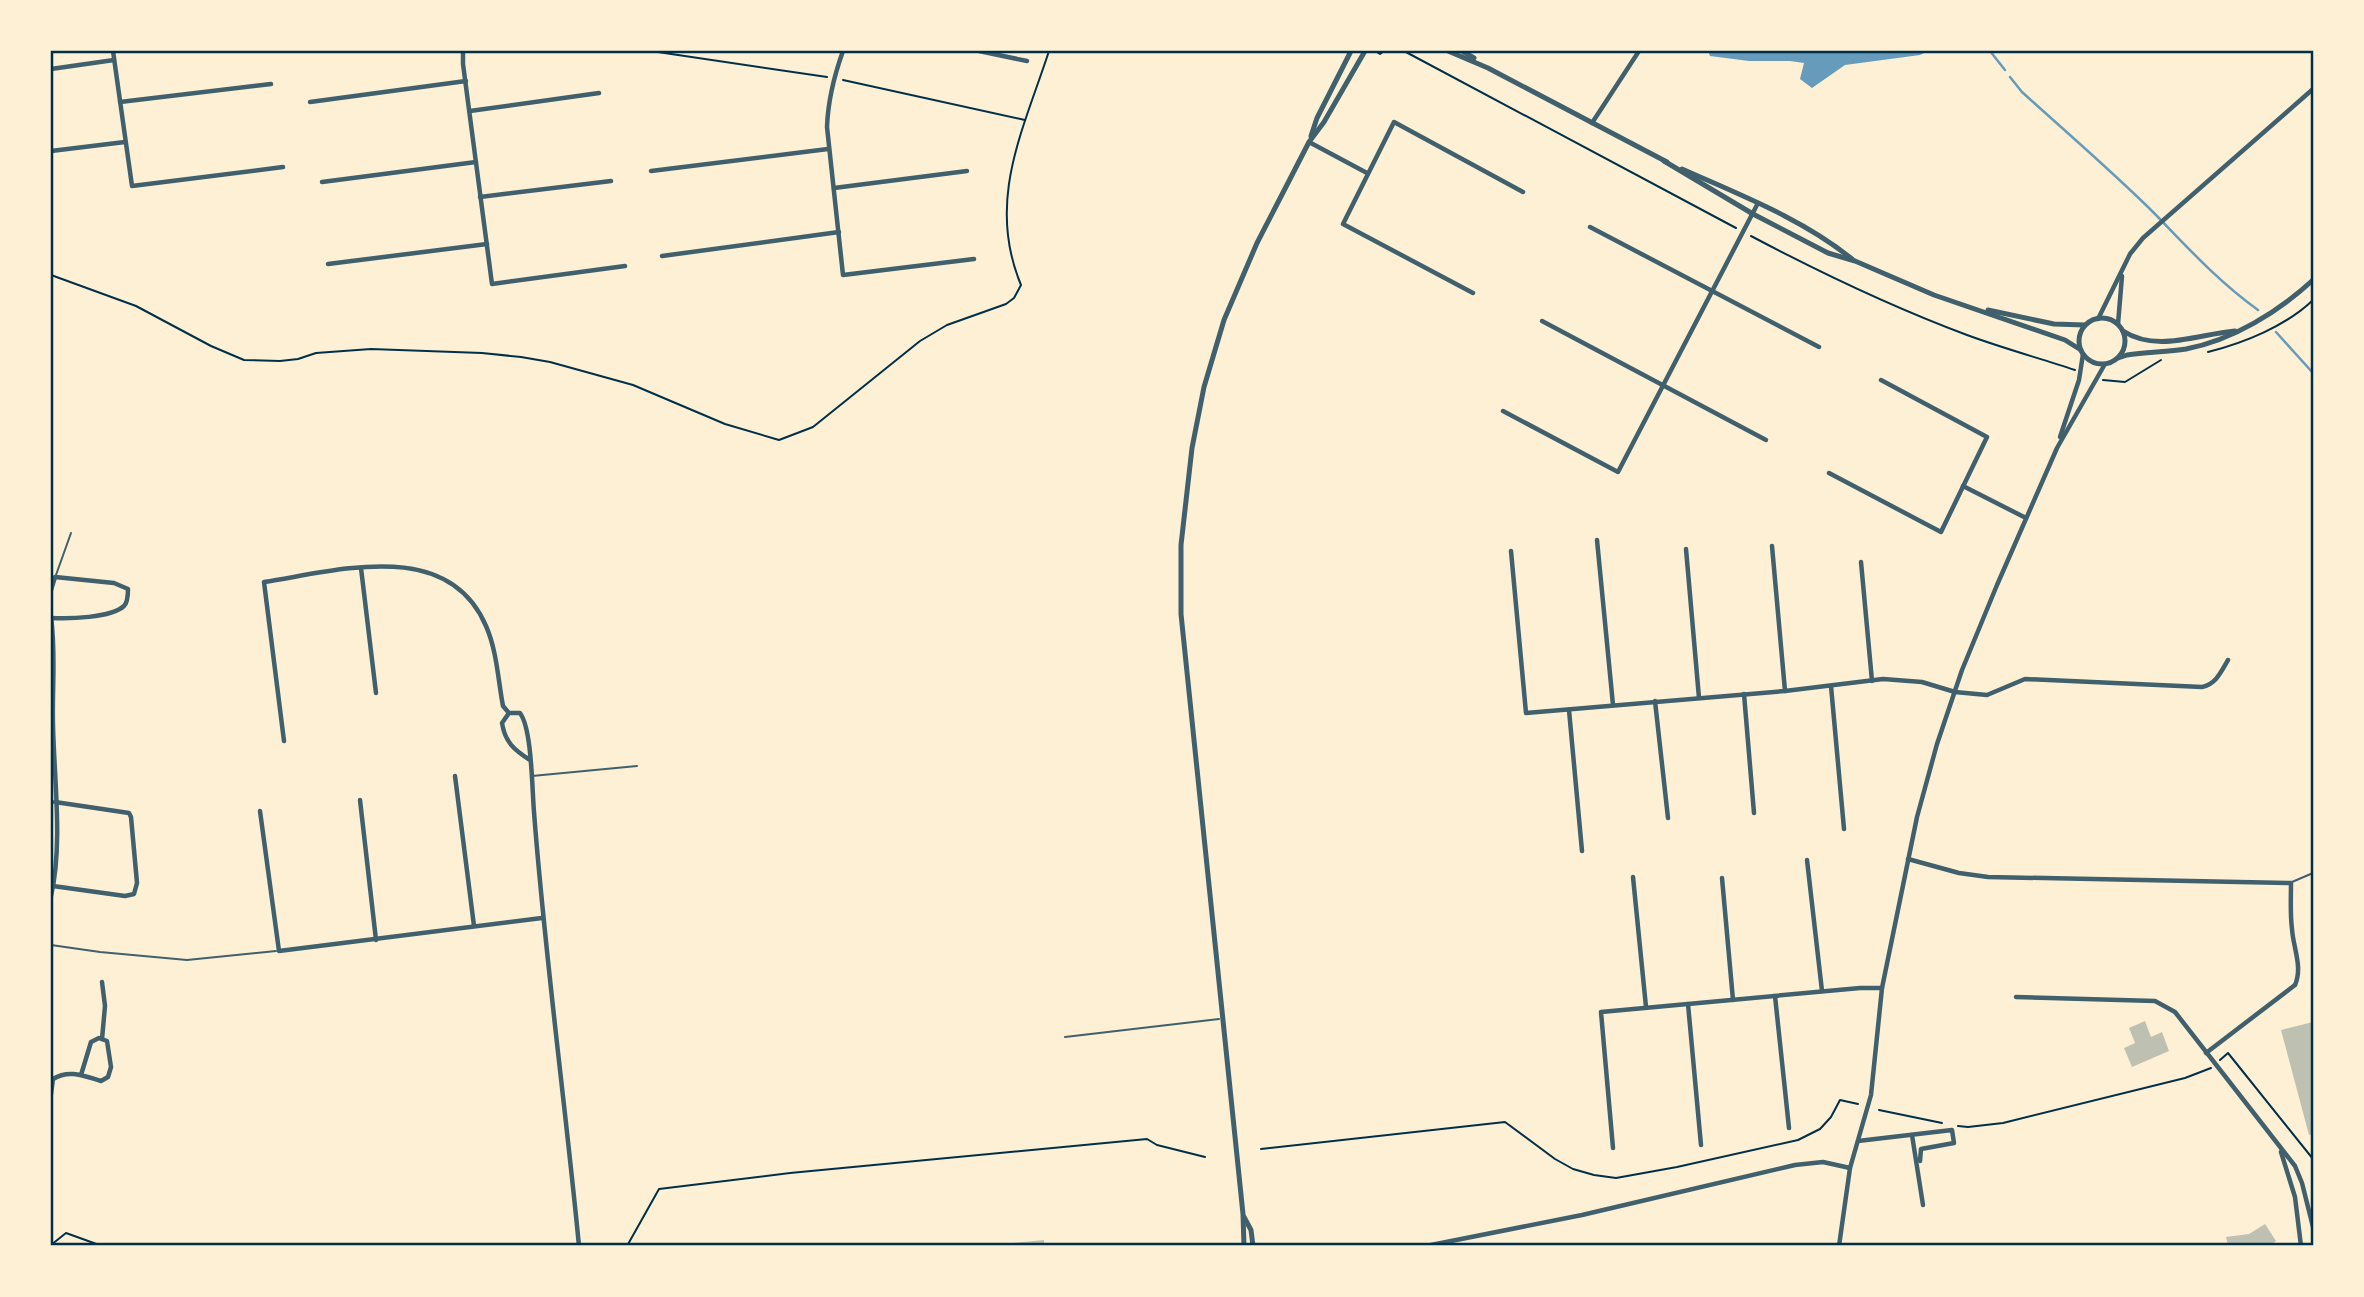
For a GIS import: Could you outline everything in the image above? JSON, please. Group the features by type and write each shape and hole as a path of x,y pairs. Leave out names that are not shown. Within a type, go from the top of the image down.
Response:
{"street":[{"path":"113,51 132,186 283,167"},
{"path":"463,51 492,284 625,266"},
{"path":"843,51 833,78 828,104 828,149 843,275 974,259"},
{"path":"979,51 1027,61"},
{"path":"1309,142 1317,118 1352,51"},
{"path":"1244,1246 1224,1018 1181,614 1184,500 1204,387 1224,320 1256,243 1309,142 1324,122 1365,51"},
{"path":"1448,51 1488,68 1664,161 1753,215 1828,253 2065,340 2093,362 2105,364 2118,358 2199,346 2225,338 2260,320 2313,281"},
{"path":"1462,51 1488,68"},
{"path":"1592,123 1639,51"},
{"path":"51,69 114,60"},
{"path":"310,102 466,81"},
{"path":"120,102 271,84"},
{"path":"2098,319 2130,254 2143,238 2313,89"},
{"path":"470,111 599,93"},
{"path":"1473,293 1343,224 1367,173 1394,122 1523,192"},
{"path":"51,151 125,142"},
{"path":"1309,142 1367,173"},
{"path":"651,171 828,149"},
{"path":"1664,161 1758,203 1835,245 1855,261"},
{"path":"322,183 476,162"},
{"path":"834,188 967,171"},
{"path":"480,197 611,181"},
{"path":"1503,411 1618,472 1758,203"},
{"path":"1590,227 1819,347"},
{"path":"662,256 839,232"},
{"path":"328,264 487,244"},
{"path":"2118,324 2123,271"},
{"path":"1961,304 2054,324 2086,325 2098,319 2107,319 2118,324 2133,337 2167,341 2238,331"},
{"path":"1542,321 1766,440"},
{"path":"2057,448 2079,380 2082,352 2080,337 2086,325"},
{"path":"2118,358 2125,345 2123,331"},
{"path":"1840,1244 1845,1192 1871,1095 1882,988 1935,753 1955,692 2026,518 2057,448 2105,364"},
{"path":"1829,473 1941,532 1987,438 1881,380"},
{"path":"1963,486 2026,518"},
{"path":"1597,540 1613,705"},
{"path":"1772,547 1785,691"},
{"path":"1686,550 1699,698"},
{"path":"1511,551 1526,713 1872,681 1922,682 1955,692 1986,695 2025,679 2202,687 2210,685 2219,676 2228,660"},
{"path":"1861,562 1872,681"},
{"path":"284,741 264,582 399,565 416,568 444,579 465,595 478,610 492,646 503,706 509,713 520,713 525,720 542,918 579,1246"},
{"path":"361,568 376,693"},
{"path":"51,590 55,577 114,583 128,589 124,606 89,618 51,618 55,667 53,723 56,863 51,896"},
{"path":"1831,686 1844,829"},
{"path":"1744,694 1754,813"},
{"path":"1656,701 1668,818"},
{"path":"1569,710 1582,851"},
{"path":"509,713 502,723 505,738 516,751 530,760"},
{"path":"455,776 474,926"},
{"path":"360,800 376,940"},
{"path":"53,886 125,896 135,894 137,883 129,813 55,802"},
{"path":"260,811 279,951 542,918"},
{"path":"1909,859 1959,873 1988,877 2291,883 2292,929 2298,961 2298,978 2295,985 2206,1053"},
{"path":"1807,860 1822,992"},
{"path":"1633,877 1646,1007"},
{"path":"1722,878 1733,1000"},
{"path":"102,982 105,1006 102,1039"},
{"path":"1613,1148 1601,1012 1882,988"},
{"path":"1775,996 1788,1128"},
{"path":"2016,997 2155,1001 2175,1012 2295,1166 2313,1227"},
{"path":"1688,1004 1701,1144"},
{"path":"51,1094 53,1079 61,1074 71,1073 101,1081 108,1077 111,1067 107,1041 99,1038 91,1042 81,1075"},
{"path":"1858,1141 1952,1130 1954,1143 1921,1149 1920,1161"},
{"path":"1912,1135 1923,1205"},
{"path":"2280,1148 2296,1204 2301,1246"},
{"path":"1426,1246 1581,1215 1795,1165 1823,1162 1850,1168"},
{"path":"1243,1214 1251,1230 1253,1246"}],"lane":[{"path":"55,577 71,533"},
{"path":"531,776 637,766"},
{"path":"2291,883 2313,873"},
{"path":"51,945 187,960 279,951"},
{"path":"1065,1037 1224,1018"}],"path":[{"path":"51,275 136,306 211,346 244,360 280,361 316,354 370,349 521,357 550,362 633,385 725,424 779,440 813,427 920,341 947,325 1006,304 1014,298 1021,285 1010,253 1007,227 1010,166 1049,51"},
{"path":"1375,51 1380,54 1384,51"},
{"path":"1958,1126 2003,1123 2185,1078 2207,1070 2228,1054 2313,1159"},
{"path":"1261,1149 1505,1122 1555,1159 1594,1175 1616,1178 1798,1140 1819,1129 1831,1117 1840,1100 1858,1104"},
{"path":"1879,1110 1948,1124"},
{"path":"628,1246 659,1189 790,1173 1147,1139 1157,1145 1205,1157"},
{"path":"51,1244 66,1233 102,1246"}],"water":[{"path":"1708,51 1928,51 1920,55 1845,65 1812,88 1800,79 1804,63 1749,61 1710,56"}],"building":[{"path":"2145,1021 2151,1037 2162,1032 2169,1051 2132,1067 2124,1048 2135,1043 2129,1028"},
{"path":"2313,1022 2313,1134 2309,1135 2281,1030"},
{"path":"2265,1224 2276,1241 2269,1246 2228,1246 2226,1237 2249,1234"},
{"path":"1044,1240 1044,1246 1003,1246 1003,1244"}],"waterway":[{"path":"1990,51 2005,70"},
{"path":"2010,77 2022,92 2123,183 2217,277 2258,310"},
{"path":"2276,332 2313,373"}]}
